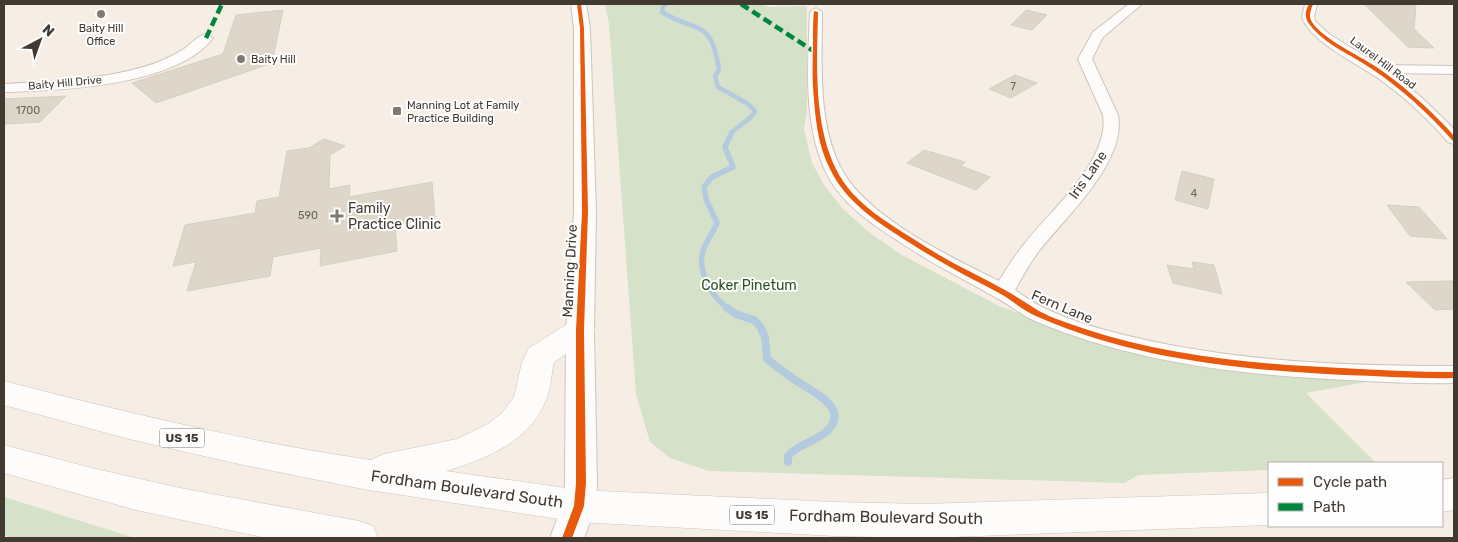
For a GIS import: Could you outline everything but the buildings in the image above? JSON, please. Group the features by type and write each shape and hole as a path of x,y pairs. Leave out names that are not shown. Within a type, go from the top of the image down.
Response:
{"highway":[{"path":"363,474 446,457 471,448 504,430 517,419 528,404 535,385 540,356 580,330"},
{"name":"Fordham Boulevard South","path":"4,393 129,426 363,474 573,522 834,519 924,521 1268,509"},
{"path":"4,458 119,490 299,528 359,538"}],"street":[{"name":"Manning Drive","path":"573,522 582,460 580,330 585,212 580,4"},
{"name":"Iris Lane","path":"1002,292 1030,249 1085,182 1106,150 1112,124 1109,111 1085,60 1098,35 1136,4"},
{"name":"Laurel Hill Road","path":"1311,4 1307,12 1311,24 1318,31 1376,69 1441,124 1454,139"},
{"name":"Fern Lane","path":"816,12 817,115 827,155 843,186 874,215 951,266 1002,292 1039,314 1127,345 1210,360 1304,370 1454,375"},
{"name":"Baity Hill Drive","path":"4,88 84,83 125,76 176,59 206,38"},
{"path":"1376,69 1454,70"}],"green space":[{"name":"Coker Pinetum","path":"605,4 763,4 769,7 807,6 807,110 804,129 812,163 824,185 843,209 870,233 900,254 999,306 1088,338 1394,377 1306,393 1375,462 1268,462 1268,470 1138,475 1125,483 709,471 670,458 650,442 636,394 609,24"},
{"path":"4,497 135,538 10,538 4,535"}],"waterway":[{"path":"666,4 663,6 662,12 674,19 701,29 707,34 716,53 719,70 715,76 718,87 748,104 755,111 751,117 732,132"},
{"path":"729,309 717,298 707,284 702,268 702,259 704,247 717,223 706,199 704,187 712,177 733,167 725,147 732,132"},
{"path":"727,308 736,314 754,320 760,326 765,337 767,359 825,400 831,406 834,413 834,421 829,429 819,437 792,452 788,456 788,462"}],"marked path":[{"path":"206,38 222,4"},
{"path":"741,4 815,52"}],"cycle path":[{"path":"567,538 579,506 581,483 580,330 585,212 582,28 579,4"},
{"path":"1311,4 1308,17 1318,31 1393,82 1426,110 1454,139"},
{"path":"816,12 815,79 817,103 825,149 833,170 853,197 875,216 951,265 1001,291 1041,315 1078,330 1156,351 1237,364 1318,370 1454,375"}],"place":[{"name":"Baity Hill Office","path":"101,14"},
{"name":"Baity Hill","path":"241,59"},
{"name":"Manning Lot at Family Practice Building","path":"397,111"},
{"name":"Family Practice Clinic","path":"337,216"}]}
